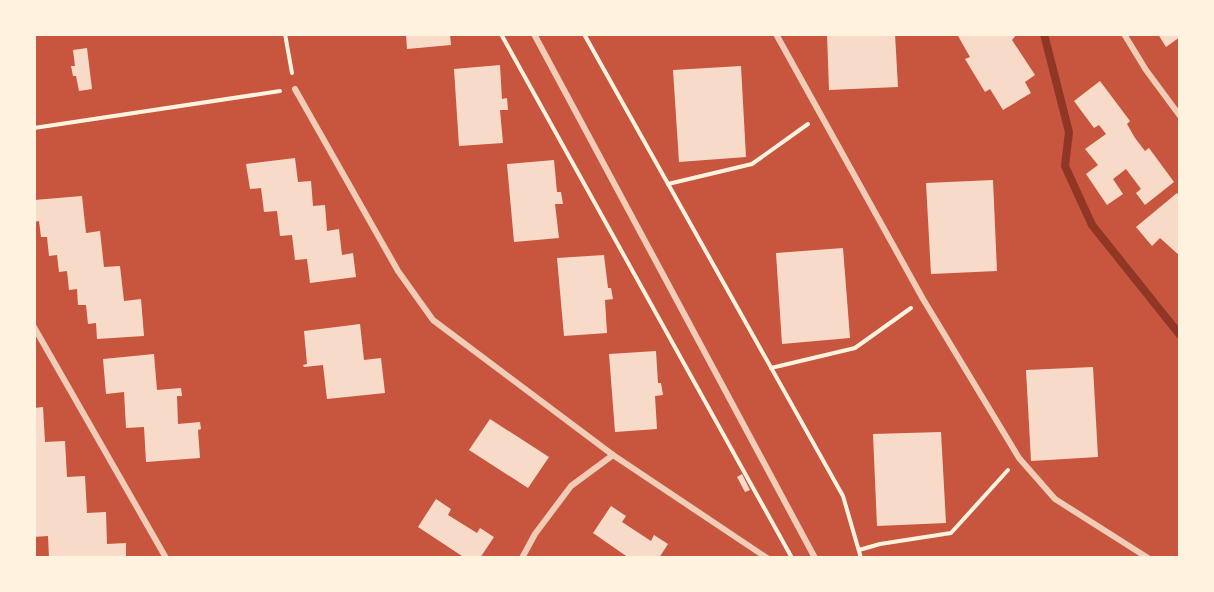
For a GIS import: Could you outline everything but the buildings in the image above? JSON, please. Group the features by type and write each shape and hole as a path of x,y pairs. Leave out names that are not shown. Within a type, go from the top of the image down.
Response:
{"street":[{"path":"534,34 815,558"},
{"path":"777,34 923,299 1019,458 1055,499 1148,558"},
{"path":"1124,34 1179,116"},
{"path":"295,89 398,271 433,320 613,455 767,558"},
{"path":"34,327 166,558"},
{"path":"522,558 535,534 571,486 613,455"}],"path":[{"path":"34,128 295,89 285,34"},
{"path":"501,34 792,558"},
{"path":"584,34 843,496 861,558"},
{"path":"668,184 752,164 821,115"},
{"path":"771,368 855,348 923,299"},
{"path":"859,550 880,544 951,533 1019,458"}],"waterway":[{"path":"1044,34 1069,132 1065,166 1092,225 1180,335"}]}
